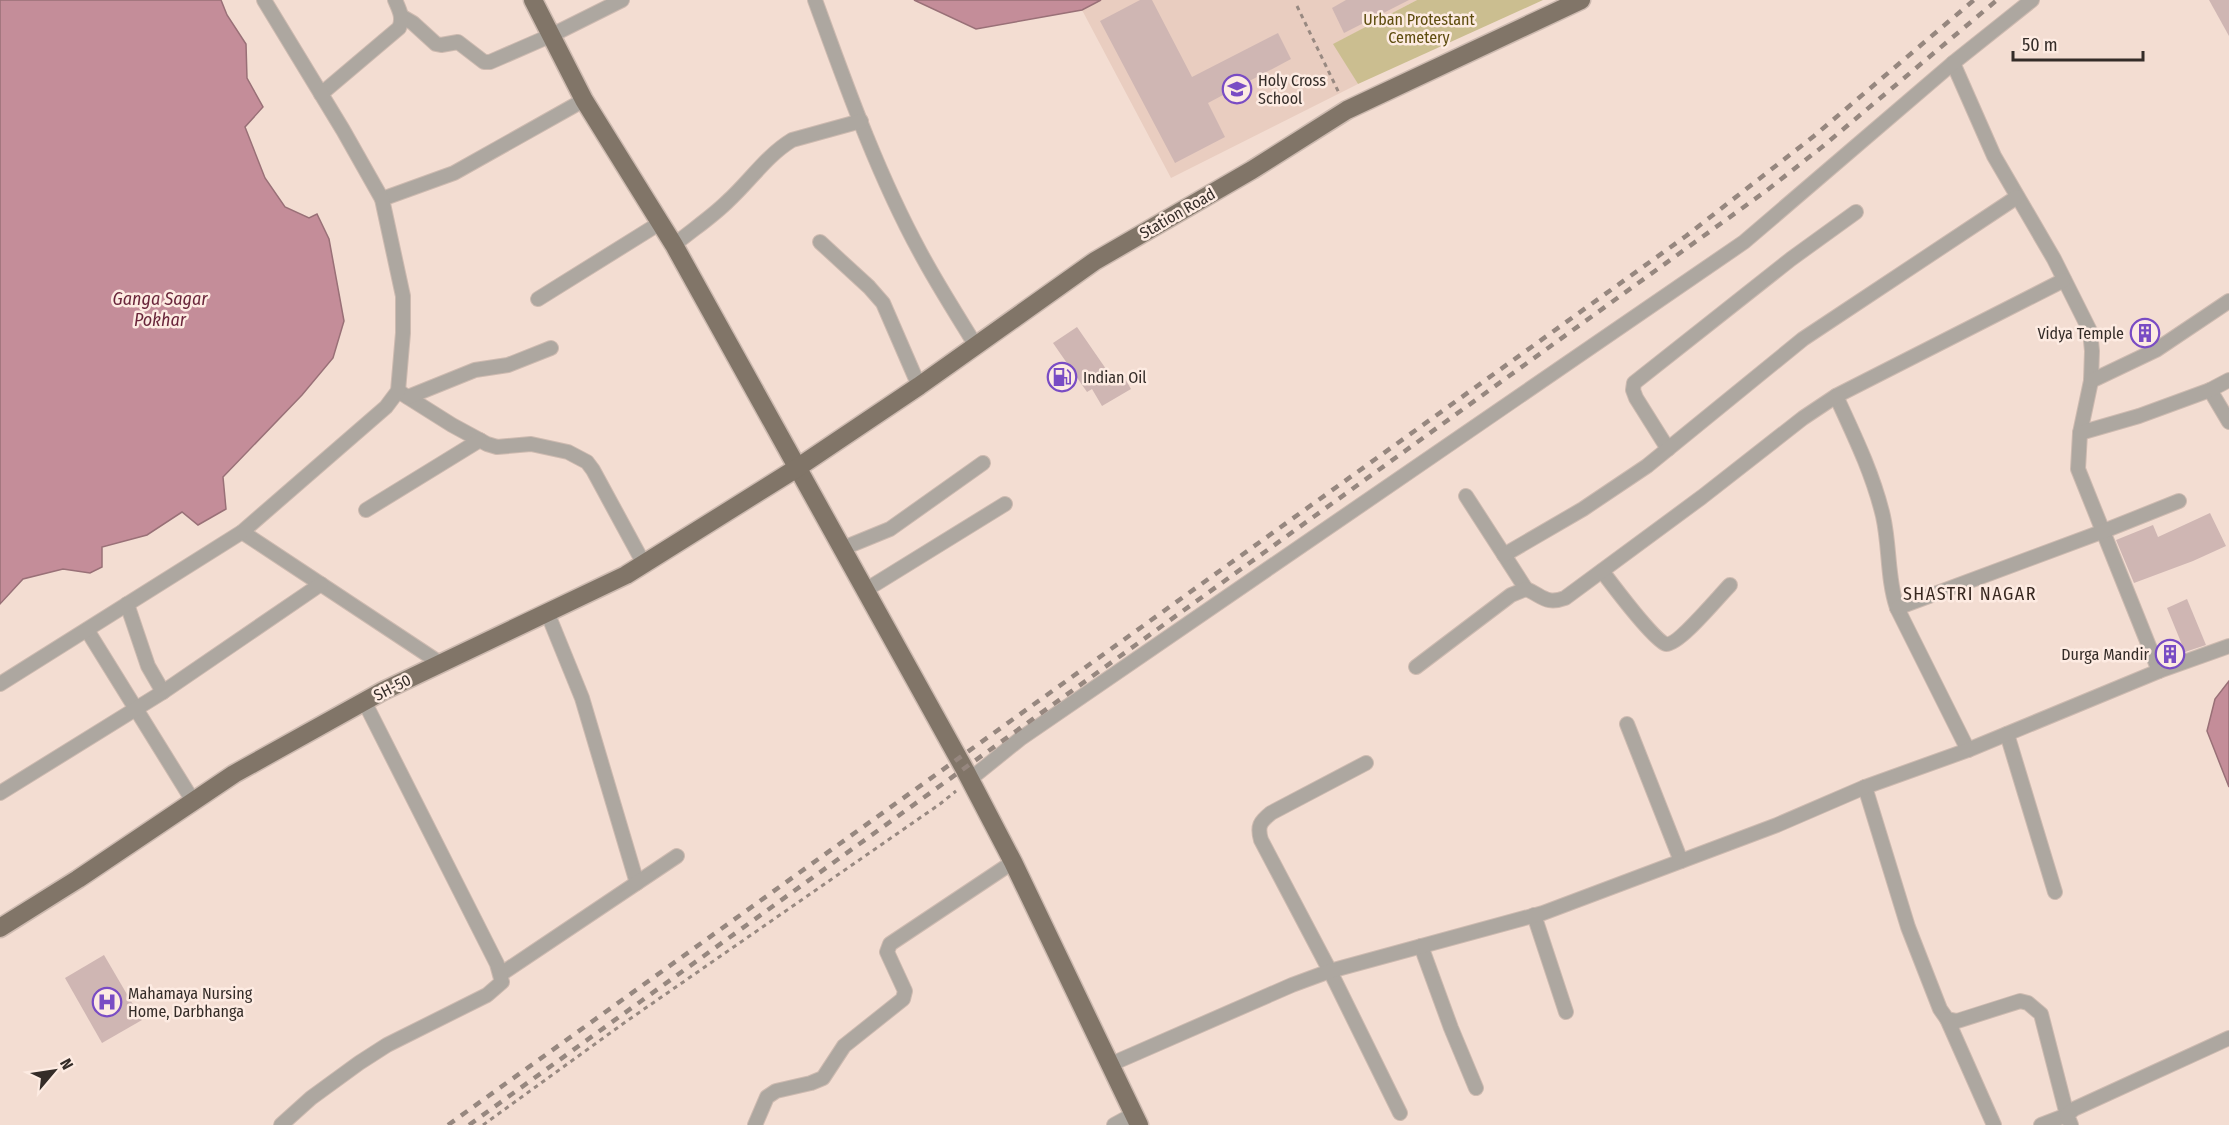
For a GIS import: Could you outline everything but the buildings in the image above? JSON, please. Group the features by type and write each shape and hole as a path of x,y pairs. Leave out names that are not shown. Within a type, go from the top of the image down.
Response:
{"main road":[{"path":"533,0 584,100 674,245 969,780 1013,862 1136,1120"},
{"name":"Station Road","path":"797,468 919,386 1095,261 1252,170 1347,110 1581,0"},
{"name":"SH-50","path":"0,928 78,879 234,774 364,701 626,575 797,468"}],"street":[{"path":"264,0 382,199 403,296 403,394"},
{"path":"321,94 399,28 402,23 401,16 394,0"},
{"path":"401,16 413,23 436,44 458,42 484,62 552,35 622,0"},
{"path":"815,0 886,181 920,252 976,346"},
{"path":"969,780 1020,739 1744,242 1953,63 2032,0"},
{"path":"1953,63 1994,156 2090,331 2091,381 2080,433 2078,469 2159,671"},
{"path":"382,199 454,172 584,100"},
{"path":"674,245 728,202 782,146 792,140 861,122"},
{"path":"1504,555 1592,503 1647,466 1803,339 2018,197"},
{"path":"1668,449 1636,398 1633,390 1634,383 1791,259 1856,212"},
{"path":"538,299 660,223"},
{"path":"820,242 883,303 919,386"},
{"path":"1466,496 1526,589 1554,602 1565,598 1602,571 1803,418 1836,396 2064,280"},
{"path":"2091,381 2156,350 2229,301"},
{"path":"0,684 242,532 403,394 475,370 508,365 551,348"},
{"path":"2080,433 2139,416 2210,390 2229,380"},
{"path":"2210,390 2229,423"},
{"path":"403,394 480,440 497,447 531,444 568,452 587,462 644,564"},
{"path":"1836,396 1865,459 1883,516 1891,589 1897,608 1968,750"},
{"path":"366,510 480,440"},
{"path":"842,549 890,529 983,463"},
{"path":"1897,608 2179,501"},
{"path":"864,591 1005,504"},
{"path":"242,532 440,663"},
{"path":"1602,571 1654,635 1666,644 1672,643 1684,633 1730,585"},
{"path":"0,793 163,692 321,584"},
{"path":"1416,667 1511,594 1526,589"},
{"path":"128,604 148,666 163,692"},
{"path":"547,612 582,698 637,884"},
{"path":"87,630 194,801"},
{"path":"1109,1065 1292,985 1330,971 1534,915 1777,825 1864,788 1968,750 2159,671 2229,646"},
{"path":"281,1125 311,1098 387,1045 498,988 502,982 501,974 364,701"},
{"path":"1627,724 1681,861"},
{"path":"2007,734 2055,891"},
{"path":"1366,763 1272,813 1262,821 1258,829 1261,840 1330,971 1400,1113"},
{"path":"1864,788 1908,927 1940,1009 1947,1019 1994,1125"},
{"path":"501,974 677,856"},
{"path":"755,1125 767,1097 776,1091 823,1078 844,1046 903,999 905,991 887,952 890,944 1013,862"},
{"path":"1534,915 1566,1012"},
{"path":"1421,946 1476,1088"},
{"path":"1947,1019 1957,1021 2020,1001 2028,1003 2041,1014 2044,1022 2069,1120"},
{"path":"2069,1120 2074,1109 2229,1038"},
{"path":"1114,1125 1136,1120"},
{"path":"2041,1125 2069,1120"}],"path":[{"path":"1297,6 1347,110"},
{"path":"483,1125 624,1023 940,804 969,780"}],"shaded area":[{"name":"Holy Cross School","path":"1101,0 1417,0 1334,44 1358,84 1171,178 1082,10"}],"green space":[{"name":"Urban Protestant Cemetery","path":"1417,0 1543,0 1358,84 1333,44"}],"water":[{"name":"Ganga Sagar Pokhar","path":"0,0 221,0 227,15 246,44 247,78 263,107 245,127 265,178 285,207 309,218 317,214 329,239 344,321 333,358 302,395 223,477 226,509 198,525 182,512 147,535 102,547 102,567 90,573 63,569 23,579 0,604"},
{"path":"914,0 1101,0 1082,10 976,29"},
{"path":"2229,681 2229,787 2207,731 2215,699"}],"railway":[{"path":"448,1125 1686,236 1814,136 1974,0"},
{"path":"469,1125 1766,191 1997,0"}],"place":[{"name":"Holy Cross School","path":"1237,89"},
{"name":"Vidya Temple","path":"2145,333"},
{"name":"Indian Oil","path":"1062,377"},
{"name":"Durga Mandir","path":"2170,654"},
{"name":"Mahamaya Nursing Home, Darbhanga","path":"107,1002"}],"district":[{"name":"SHASTRI NAGAR","path":"1970,594"}]}
